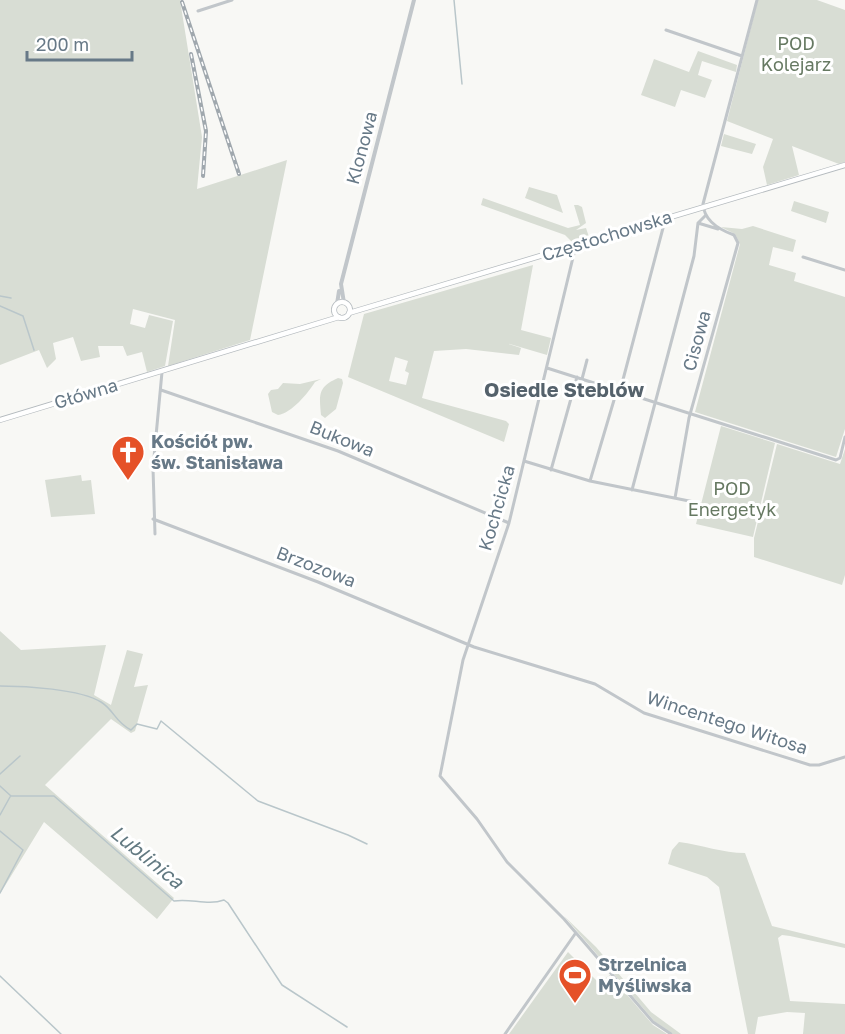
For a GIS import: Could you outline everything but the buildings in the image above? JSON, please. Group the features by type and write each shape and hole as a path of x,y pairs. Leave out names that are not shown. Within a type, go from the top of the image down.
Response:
{"main road":[{"name":"Częstochowska","path":"349,310 370,308 845,165"},
{"path":"344,303 349,310 339,317 320,322 336,307 344,303"},
{"path":"336,307 339,317"},
{"name":"Główna","path":"0,420 320,322"}],"street":[{"path":"198,11 232,0"},
{"name":"Klonowa","path":"344,303 341,284 414,0"},
{"path":"703,208 756,0"},
{"path":"666,30 742,56"},
{"name":"Cisowa","path":"675,498 691,413 738,243 734,235 719,230 703,208"},
{"path":"632,490 694,256 698,223 706,215"},
{"path":"590,482 663,228 662,219"},
{"path":"698,223 719,230"},
{"name":"Kochcicka","path":"575,934 564,919 508,864 477,819 440,776 467,644 509,523 576,245"},
{"path":"803,257 845,270"},
{"path":"336,307 341,284"},
{"path":"582,379 587,360"},
{"path":"547,368 838,460 845,437"},
{"path":"155,534 153,463 162,372"},
{"path":"550,470 577,377"},
{"name":"Bukowa","path":"161,390 338,451 509,523"},
{"path":"524,461 590,482 699,503"},
{"name":"Brzozowa","path":"153,519 318,582 467,644"},
{"name":"Wincentego Witosa","path":"467,644 595,684 644,713 804,763 819,765 845,757"},
{"path":"505,1034 575,934 653,1022 671,1034"}],"green space":[{"path":"0,0 180,0 202,137 197,189 287,160 250,340 168,366 175,320 133,309 130,324 145,328 149,315 173,321 165,366 147,372 142,352 127,356 123,346 98,346 100,357 81,361 73,337 53,343 56,359 47,368 39,350 0,365"},
{"name":"POD Kolejarz","path":"758,0 817,0 845,10 845,162 839,164 792,146 799,175 767,185 763,167 773,139 727,121"},
{"path":"698,51 737,65 736,72 702,61 698,75 712,80 705,98 681,90 675,107 641,95 654,59 689,72"},
{"path":"724,134 756,144 752,154 721,146"},
{"path":"529,187 557,195 563,213 525,198"},
{"path":"483,198 568,228 580,225 574,205 578,205 582,207 586,223 576,230 586,228 589,237 573,243 565,235 481,205"},
{"path":"794,201 829,212 826,223 791,211"},
{"path":"753,226 796,240 793,252 773,247 769,265 796,273 794,281 845,297 845,429 836,457 695,412 740,244 735,234 721,227 742,229"},
{"path":"533,265 521,330 551,338 547,355 506,343 521,348 519,355 466,349 434,351 422,398 506,421 509,424 504,442 348,377 364,314","holes":["395,357 408,361 405,371 409,373 406,385 389,381"]},
{"path":"338,378 342,379 343,383 336,409 325,418 321,415 321,392 323,388"},
{"path":"321,379 315,382 304,397 289,411 278,415 272,412 268,394 271,390 278,389 283,383 300,384"},
{"name":"POD Energetyk","path":"721,426 775,443 753,537 696,524"},
{"path":"777,444 840,464 845,449 845,575 842,585 754,557 754,538"},
{"path":"81,475 82,481 91,480 95,514 51,517 45,480"},
{"path":"0,631 21,650 106,645 94,695 111,705 127,650 143,654 134,687 148,685 135,731 131,733 111,719 45,785 174,898 157,919 44,822 0,894"},
{"path":"679,842 745,853 772,926 845,944 845,948 790,936 782,935 778,938 790,1001 845,1004 845,1034 803,1034 805,1013 787,1012 758,1017 755,1034 748,1034 719,887 707,877 668,864 672,850"},
{"path":"564,916 596,947 651,1012 681,1034 673,1034 655,1022"},
{"path":"568,952 599,983 610,975 653,1025 667,1034 509,1034"}],"waterway":[{"path":"454,0 462,84"},
{"path":"0,296 11,298"},
{"path":"0,306 23,316 34,350"},
{"path":"0,686 52,689 92,698 105,705 121,723 131,730 137,724 157,729 161,721 258,801 367,844"},
{"path":"0,774 20,756"},
{"name":"Lublinica","path":"0,786 11,796 54,796 174,901 218,902 224,900 282,985 347,1027"},
{"path":"0,815 10,797"},
{"path":"0,831 23,850 0,893"},
{"path":"0,976 61,1034"}],"railway":[{"path":"182,2 239,174"},
{"path":"191,54 206,131 203,176"}],"place":[{"name":"Kościół pw. św. Stanisława","path":"128,481"},
{"name":"Strzelnica Myśliwska","path":"575,1004"}],"district":[{"name":"Osiedle Steblów","path":"564,390"}]}
